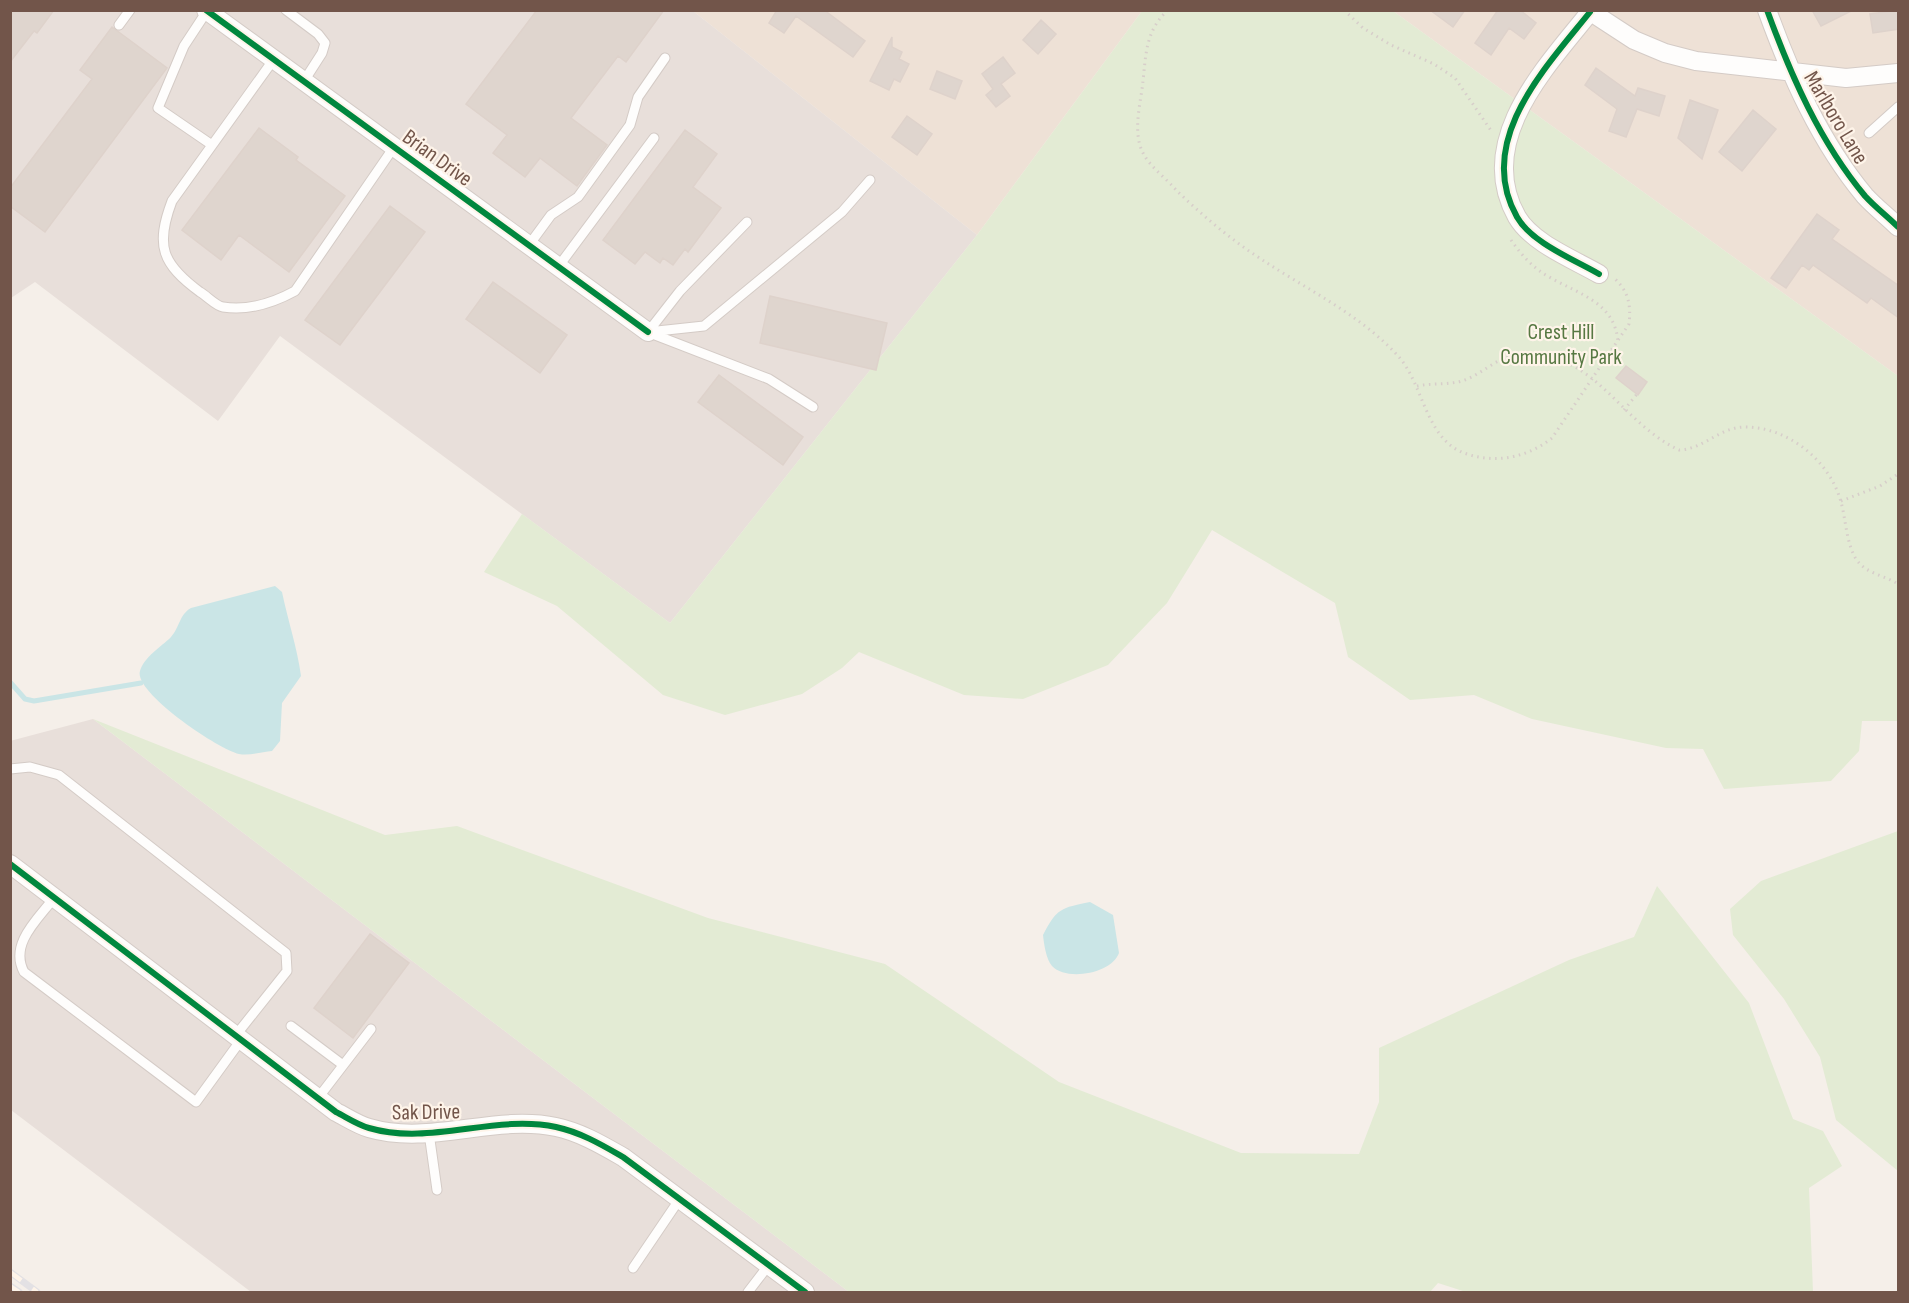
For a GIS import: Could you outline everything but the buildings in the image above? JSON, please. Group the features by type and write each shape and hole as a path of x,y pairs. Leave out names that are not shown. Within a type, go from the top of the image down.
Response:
{"street":[{"name":"Marlboro Lane","path":"1767,10 1790,72 1829,146 1866,197 1899,227"},
{"name":"Brian Drive","path":"207,11 648,332"},
{"path":"1599,274 1538,238 1517,218 1503,177 1509,135 1522,101 1589,11 1634,40 1680,58 1846,78 1899,73"},
{"name":"Sak Drive","path":"10,864 336,1112 368,1128 429,1133 511,1124 556,1127 592,1139 623,1157 805,1293"}],"lane":[{"path":"119,25 130,10"},
{"path":"286,10 318,34 325,43 322,54 304,81"},
{"path":"207,11 184,46 158,108 212,145"},
{"path":"529,246 551,214 578,197 630,125 638,97 665,58"},
{"path":"274,59 172,201 163,225 164,253 178,275 221,307 271,304 295,291 394,147"},
{"path":"1869,133 1899,107"},
{"path":"558,267 654,138"},
{"path":"648,332 704,326 842,212 870,180"},
{"path":"648,332 680,291 747,222"},
{"path":"648,332 696,348 769,379 813,407"},
{"path":"10,769 30,767 60,775 286,953 287,971 238,1038 196,1102 24,972 19,962 19,946 54,898"},
{"path":"291,1026 343,1065"},
{"path":"318,1098 371,1029"},
{"path":"429,1133 437,1190"},
{"path":"633,1268 679,1200"},
{"path":"748,1293 768,1266"}],"path":[{"path":"1168,10 1152,28 1146,45 1138,129 1142,152 1188,201 1227,235 1378,338 1399,357 1417,386 1433,423 1448,441 1465,454 1499,460 1539,449 1552,438 1629,324 1631,306 1623,286 1609,273 1599,274"},
{"path":"1344,10 1364,28 1391,45 1434,64 1455,78 1482,115"},
{"path":"1417,386 1462,381 1513,356 1543,356 1571,363 1594,379 1624,410 1659,439 1679,450 1700,446 1735,427 1757,428 1775,434 1803,447 1821,463 1841,501 1851,547 1856,559 1869,571 1899,584"},
{"path":"1624,410 1637,394"},
{"path":"1841,501 1880,486 1899,474"}],"shaded area":[{"path":"11,11 693,11 977,235 670,623 280,336 218,421 35,282 11,298"},
{"path":"693,11 1142,11 977,235"},
{"path":"1393,11 1898,11 1898,376"},
{"path":"93,719 849,1292 251,1292 11,1110 10,741"}],"green space":[{"name":"Crest Hill Community Park","path":"1142,11 1393,11 1898,376 1898,721 1862,721 1859,751 1831,781 1724,789 1703,749 1666,748 1532,719 1474,695 1410,700 1348,657 1335,603 1212,530 1167,603 1108,665 1023,699 964,695 859,652 842,668 802,694 725,715 663,695 557,606 484,572 522,514 670,623 977,235"},
{"path":"93,719 385,835 457,826 708,918 885,964 1059,1082 1241,1153 1359,1154 1379,1102 1379,1048 1569,960 1634,937 1657,886 1749,1003 1793,1119 1823,1131 1842,1166 1809,1188 1813,1292 1466,1292 1438,1283 1430,1292 849,1292"},
{"path":"1898,831 1898,1171 1836,1120 1820,1057 1784,999 1733,935 1730,909 1761,881"}],"water":[{"path":"275,586 282,592 301,676 282,703 280,741 272,751 239,754 214,742 179,719 150,692 141,680 140,671 149,657 171,637 184,614 191,608"},
{"path":"1090,902 1113,915 1119,953 1108,966 1099,970 1078,974 1059,971 1048,959 1043,935 1056,914 1066,908"}],"waterway":[{"path":"10,682 25,699 34,701 141,683"}],"railway":[{"path":"10,1272 37,1292"},
{"path":"10,1286 19,1292"}],"cycle path":[{"path":"206,10 648,332"},
{"path":"1767,10 1797,84 1834,153 1865,196 1898,227"},
{"path":"1590,12 1536,81 1510,133 1504,161 1506,189 1517,217 1524,226 1543,243 1599,274"},
{"path":"10,864 336,1112 352,1121 369,1128 392,1133 415,1134 509,1124 533,1124 574,1132 623,1157 805,1292"}]}
